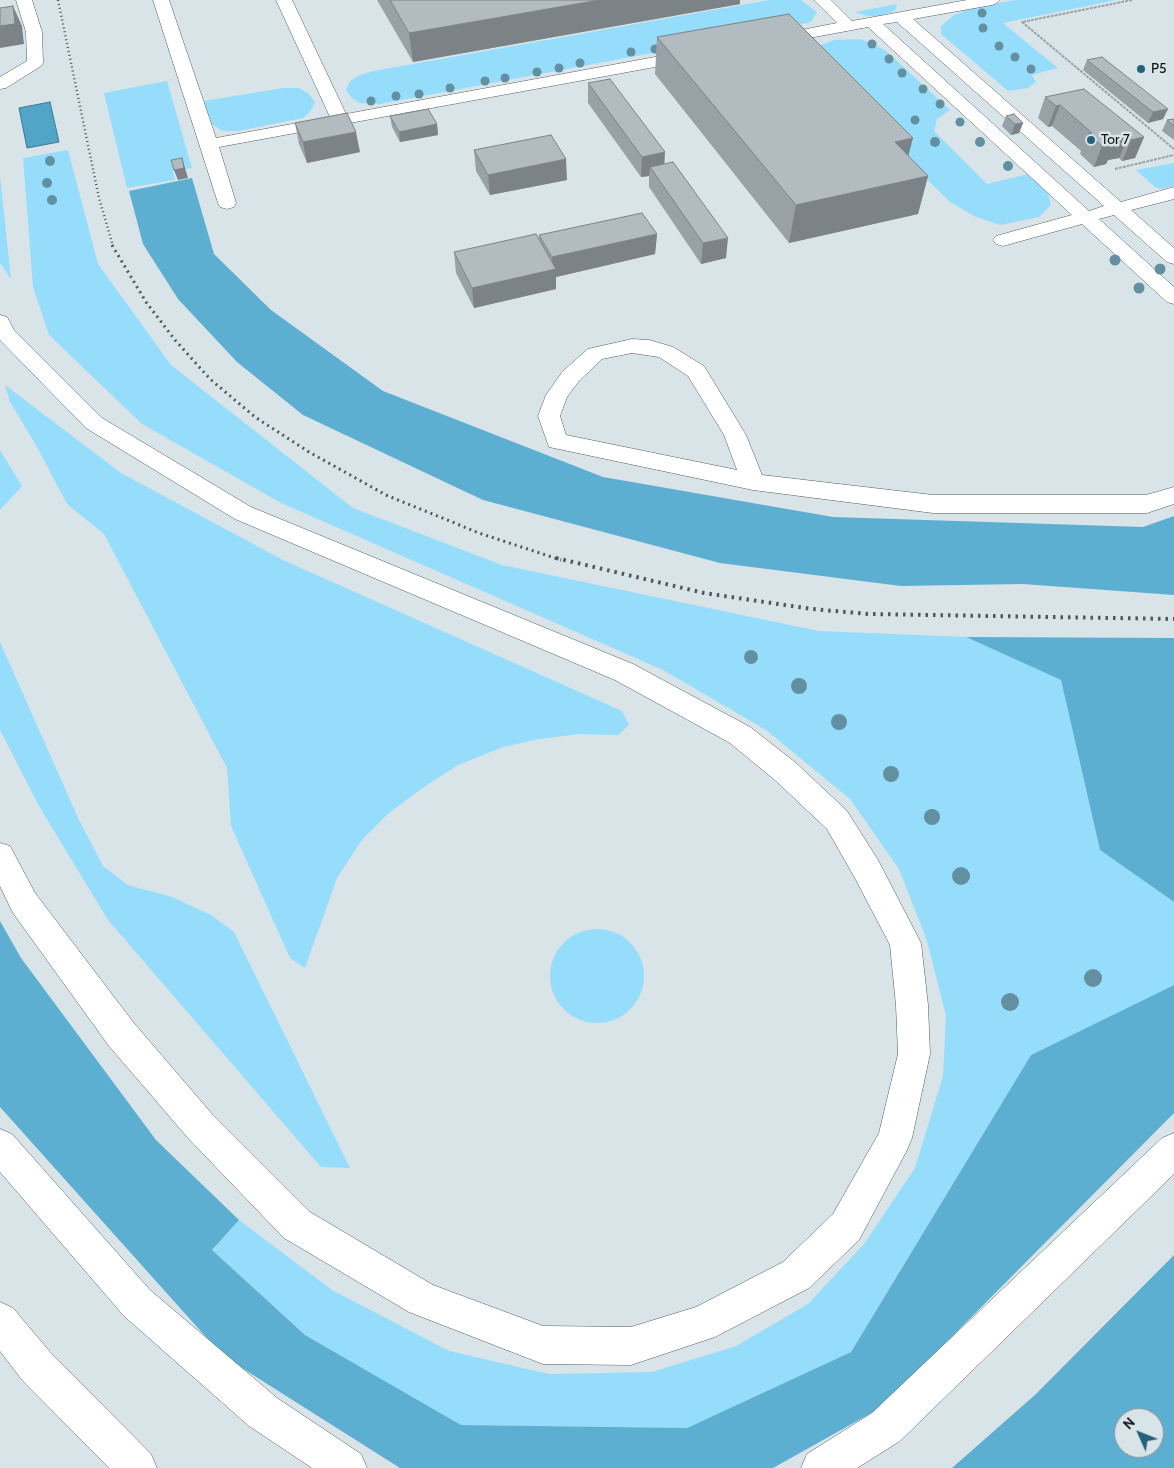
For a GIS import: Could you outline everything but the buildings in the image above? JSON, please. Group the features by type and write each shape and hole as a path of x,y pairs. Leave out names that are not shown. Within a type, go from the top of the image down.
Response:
{"street":[{"path":"0,84 34,63 34,32 24,0"},
{"path":"161,0 210,144 227,203"},
{"path":"284,0 340,120"},
{"path":"822,0 849,26"},
{"path":"918,0 932,11"},
{"path":"752,44 992,0"},
{"path":"901,17 1174,258"},
{"path":"872,22 1174,298"},
{"path":"210,144 712,51"},
{"path":"1003,240 1118,208 1172,196"},
{"path":"0,322 5,333 94,424 243,512 624,672 740,735 786,772 837,820 867,870 904,943 912,1004 914,1054 895,1138 846,1227 796,1275 702,1324 631,1346 543,1345 422,1299 297,1225 200,1126 121,1034 24,903 0,856"},
{"path":"753,482 735,435 696,371 666,352 650,347 632,346 595,354 571,376 556,395 549,416 557,441 753,482 933,504 1146,504 1174,495"},
{"path":"0,1146 137,1303 263,1412 347,1468"},
{"path":"821,1468 886,1427 1174,1150"},
{"path":"0,1321 36,1366 137,1468"}],"path":[{"path":"1132,0 1022,22 1174,149"},
{"path":"1083,177 1174,155"}],"shaded area":[{"path":"769,0 801,0 817,12 811,22 791,27 380,104 359,103 346,90 350,81 360,75 374,71"},
{"path":"1015,0 1116,0 1003,23 1058,68 1032,75 1036,82 1028,88 1008,91 941,34 941,26 953,16 970,8"},
{"path":"897,4 896,9 892,12 880,16 867,16 855,12"},
{"path":"861,39 885,50 950,110 937,119 934,131 987,184 1028,174 1048,193 1051,205 1039,217 1000,225 976,217 950,202 808,62 810,49 834,40"},
{"path":"167,81 192,168 173,171 175,180 127,188 104,93"},
{"path":"283,88 299,88 308,93 315,102 310,112 303,118 238,131 222,131 209,122 204,101"},
{"path":"50,102 59,142 27,148 19,108"},
{"path":"68,150 98,264 171,365 353,508 502,565 819,631 966,637 1061,680 1100,850 1174,902 1174,985 1031,1055 851,1352 687,1428 461,1425 305,1335 212,1250 239,1220 332,1290 449,1351 549,1374 652,1372 736,1346 808,1304 864,1244 915,1168 943,1076 946,1016 927,941 899,869 850,799 766,730 663,670 281,503 142,424 49,335 33,287 23,158"},
{"path":"1174,163 1174,186 1161,189 1155,187 1136,170"},
{"path":"0,176 11,279 0,263"},
{"path":"192,178 214,254 271,310 383,391 603,477 833,517 1143,527 1174,516 1174,595 1023,584 901,586 720,563 483,500 303,415 237,362 178,299 143,244 129,191"},
{"path":"5,385 121,473 283,560 622,711 629,725 618,735 580,734 539,739 503,747 458,765 389,813 362,840 337,878 305,968 290,958 231,826 227,768 104,534 67,504 37,447 10,402"},
{"path":"0,450 22,486 0,510"},
{"path":"966,637 1174,638 1174,902 1100,850 1061,680"},
{"path":"0,642 79,820 103,866 128,885 172,897 211,915 234,932 350,1168 321,1167 108,920 39,806 0,730"},
{"path":"0,921 21,958 156,1140 239,1220 212,1250 305,1335 461,1425 687,1428 851,1352 1031,1055 1174,985 1174,1113 882,1407 773,1468 400,1468 223,1356 0,1107"},
{"path":"597,929 615,933 630,943 640,958 644,976 640,994 630,1009 615,1019 597,1023 579,1019 564,1009 554,994 550,976 554,958 564,943 579,933"},
{"path":"1174,1255 1174,1468 952,1468 1036,1394"}],"railway":[{"path":"58,0 99,198 113,246"},
{"path":"112,245 146,302 175,340 210,379 255,417 309,452 386,495 479,533 561,560"},
{"path":"556,558 704,593 812,609 869,614 1174,619"}],"place":[{"name":"P5","path":"1141,69"},
{"name":"Tor 7","path":"1091,140"}]}
